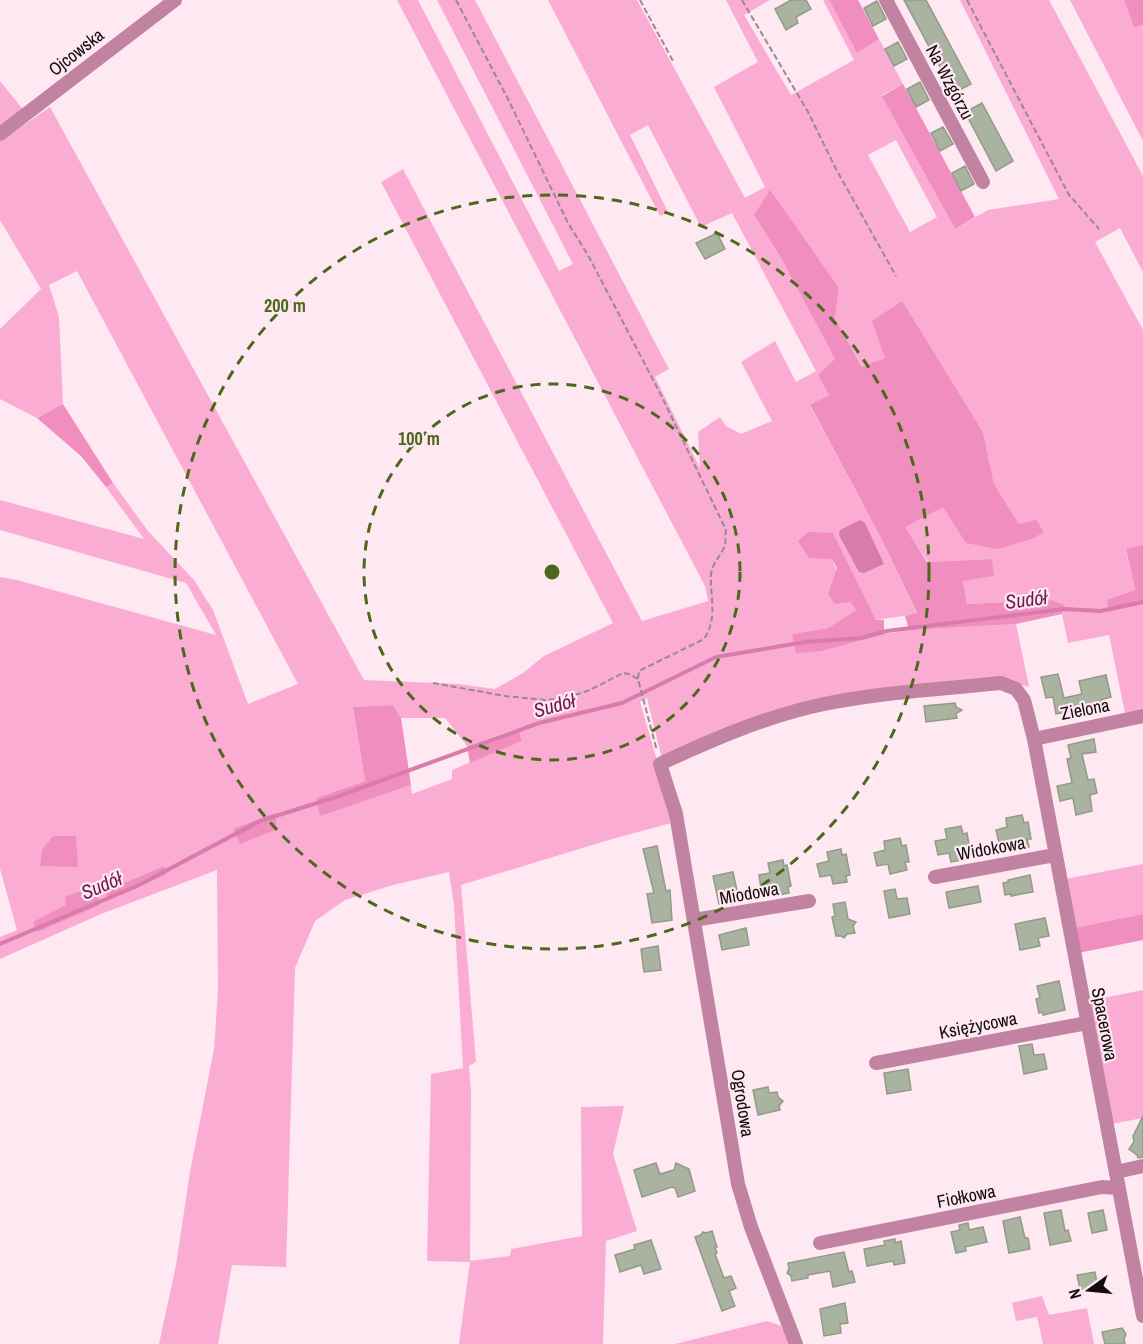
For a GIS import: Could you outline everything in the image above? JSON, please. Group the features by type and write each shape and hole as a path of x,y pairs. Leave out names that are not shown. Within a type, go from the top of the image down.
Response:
{"street":[{"name":"Ojcowska","path":"0,134 175,0"},
{"name":"Na Wzgórzu","path":"886,0 983,182"},
{"name":"Spacerowa","path":"660,764 709,741 749,726 824,704 888,694 1001,683 1016,689 1024,700 1034,739 1143,1316"},
{"name":"Zielona","path":"1034,739 1143,716"},
{"name":"Ogrodowa","path":"660,764 676,814 738,1184 751,1227 796,1344"},
{"name":"Widokowa","path":"935,877 1055,855"},
{"name":"Miodowa","path":"694,921 809,901"},
{"name":"Księżycowa","path":"876,1063 1087,1023"},
{"path":"1116,1172 1143,1166"},
{"name":"Fiołkowa","path":"820,1243 1102,1187 1119,1188"}],"path":[{"path":"456,0 508,99 568,223 589,257 662,397 726,530 725,545 713,565 711,575 714,610 710,630 704,639 639,670 638,679 660,764"},
{"path":"640,0 673,62"},
{"path":"742,0 808,112 836,169 896,276"},
{"path":"967,0 1069,195 1099,229"},
{"path":"433,683 505,696 546,700 566,698 590,690 623,673 638,679"}],"shaded area":[{"path":"397,0 418,0 559,271 573,264 437,0 475,0 669,369 655,377 700,468 698,432 720,417 726,426 741,434 772,421 741,362 775,341 796,382 816,371 732,213 701,227 648,125 630,135 668,212 660,216 548,0 637,0 745,198 765,187 714,87 758,62 726,0 770,0 744,15 791,95 854,60 823,0 829,0 857,53 879,39 903,84 882,95 955,229 988,210 1059,199 960,0 1049,0 1143,176 1143,272 1120,228 1095,242 1143,330 1143,545 1126,550 1135,590 1109,612 1143,604 1143,710 1125,713 1109,635 1068,643 1062,614 1064,605 1052,600 967,604 963,581 992,559 928,562 904,527 943,506 1019,524 994,484 983,432 931,349 885,358 863,368 835,318 839,288 754,215 781,258 835,359 829,395 810,406 881,538 917,614 876,620 833,534 832,559 850,602 856,610 828,628 792,634 884,634 909,630 1016,624 1029,687 1002,678 825,702 662,759 647,698 640,702 675,822 461,885 476,1062 469,1066 471,1093 470,1261 510,1256 511,1249 582,1236 581,1107 624,1106 613,1154 637,1231 606,1241 603,1344 459,1344 470,1262 427,1261 431,1074 463,1068 454,905 449,872 393,885 345,900 315,921 295,968 286,1267 232,1265 218,1344 159,1344 176,1265 190,1172 214,1049 218,990 217,870 101,914 0,959 0,937 17,930 0,869 0,577 216,635 186,583 0,530 0,500 144,539 106,487 113,483 148,531 194,580 213,610 248,704 298,684 77,271 49,285 59,317 63,404 37,418 0,399 0,329 41,289 0,220 0,141 50,107 364,680 458,684 495,689 523,673 544,656 613,623 381,182 403,169 642,621 708,601 705,586","holes":["896,140 937,217 910,232 868,155","393,705 401,718 445,718 467,746 517,729 522,741 452,770 452,779 412,794 411,785 320,815 316,798 365,781 353,707","164,866 166,874 108,900 105,891"]},
{"path":"829,0 858,0 879,39 857,53"},
{"path":"1070,0 1124,0 1134,28 1143,25 1143,141"},
{"path":"1124,0 1143,0 1143,25 1134,28"},
{"path":"0,81 25,112 0,129"},
{"path":"903,84 975,217 955,229 882,96"},
{"path":"770,190 839,288 835,318 862,367 885,358 872,321 902,301 983,432 994,484 1019,524 1036,520 1044,532 1034,538 998,549 966,543 943,507 905,527 927,562 992,559 994,576 963,581 967,604 1052,600 1064,605 1062,614 1016,624 909,630 905,616 917,613 881,538 810,405 829,395 818,375 835,359 781,258 754,215"},
{"path":"63,404 113,483 106,487 81,456 37,418"},
{"path":"860,520 865,523 884,564 864,573 859,572 839,535 840,530"},
{"path":"808,532 833,533 876,620 884,620 884,634 821,651 796,653 792,634 828,628 856,610 850,602 835,604 828,594 837,568 832,559 809,558 798,541"},
{"path":"1143,545 1143,604 1109,612 1107,600 1135,590 1126,549"},
{"path":"393,705 401,718 411,785 320,816 316,798 365,781 353,707"},
{"path":"518,729 522,741 470,763 467,746"},
{"path":"275,813 277,829 240,844 233,829"},
{"path":"53,836 76,836 78,867 40,866 42,850"},
{"path":"1143,864 1143,914 1074,928 1065,879"},
{"path":"164,866 167,874 108,900 105,891"},
{"path":"78,892 97,894 100,905 37,932 33,922 66,905 65,897"},
{"path":"1143,914 1143,940 1078,953 1074,928"},
{"path":"1143,990 1143,1118 1111,1124 1088,1001"},
{"path":"1042,1296 1049,1315 1087,1308 1094,1344 1043,1344 1037,1317 1016,1321 1012,1303"},
{"path":"767,1321 781,1326 791,1344 675,1344"}],"building":[{"path":"791,0 806,0 811,9 796,17 798,23 786,30 775,9"},
{"path":"904,0 926,0 971,84 954,93"},
{"path":"877,1 886,19 873,26 864,8"},
{"path":"898,42 907,59 894,66 885,49"},
{"path":"920,82 929,100 916,107 907,89"},
{"path":"982,103 1013,161 996,171 965,112"},
{"path":"943,127 953,144 940,151 931,133"},
{"path":"965,166 974,184 961,191 952,173"},
{"path":"717,233 725,249 705,259 696,243"},
{"path":"1058,674 1064,698 1082,694 1079,681 1106,675 1111,697 1101,700 1102,706 1056,714 1053,697 1046,698 1041,677"},
{"path":"955,703 956,707 962,710 956,714 957,718 926,722 924,706"},
{"path":"1094,739 1096,752 1082,754 1088,780 1094,779 1097,793 1090,795 1092,811 1076,815 1073,798 1060,801 1057,786 1072,783 1067,759 1071,758 1068,745"},
{"path":"1022,815 1024,823 1028,822 1031,839 1027,839 1029,847 1012,850 1010,841 999,843 996,830 1007,827 1006,818"},
{"path":"961,826 963,834 967,833 970,850 966,851 968,859 951,862 949,853 938,855 935,841 947,839 945,829"},
{"path":"900,838 902,846 906,845 909,862 905,862 907,870 890,874 888,864 877,866 874,853 885,850 884,841"},
{"path":"657,846 666,891 670,890 672,920 652,923 647,894 654,893 643,849"},
{"path":"841,849 842,855 846,854 850,875 846,876 847,882 833,884 831,875 820,877 817,864 829,861 827,852"},
{"path":"783,860 784,866 787,865 791,886 788,887 789,893 774,896 772,886 761,888 759,875 770,873 768,863"},
{"path":"733,872 739,900 719,904 713,876"},
{"path":"1030,875 1033,892 1005,895 1003,883"},
{"path":"978,886 981,902 949,908 946,892"},
{"path":"895,889 897,899 907,898 910,914 889,918 884,891"},
{"path":"845,902 848,919 856,922 853,926 855,933 847,934 844,938 836,936 832,917 835,916 833,904"},
{"path":"1045,918 1049,936 1038,938 1040,946 1020,950 1015,924"},
{"path":"746,928 749,945 722,950 719,935"},
{"path":"658,946 661,970 644,972 641,949"},
{"path":"1059,981 1065,1010 1043,1015 1043,1012 1039,1013 1036,999 1040,998 1037,986"},
{"path":"1032,1044 1034,1055 1044,1054 1047,1069 1024,1074 1019,1046"},
{"path":"908,1069 911,1090 887,1094 884,1073"},
{"path":"768,1087 769,1093 777,1092 778,1097 783,1101 779,1106 780,1110 758,1115 753,1090"},
{"path":"1143,1116 1143,1157 1138,1158 1129,1149 1134,1142 1133,1136"},
{"path":"656,1163 660,1174 674,1170 676,1163 689,1169 695,1191 678,1197 675,1188 672,1187 642,1197 634,1170"},
{"path":"1061,1210 1065,1231 1068,1230 1071,1241 1050,1245 1044,1213"},
{"path":"1103,1210 1107,1230 1092,1233 1088,1213"},
{"path":"1020,1217 1030,1249 1009,1253 1003,1221"},
{"path":"968,1223 969,1230 983,1227 987,1242 965,1247 966,1251 956,1253 951,1232 960,1230 959,1225"},
{"path":"712,1231 717,1247 715,1247 717,1253 715,1254 724,1278 731,1276 736,1288 729,1291 735,1306 722,1311 695,1237 703,1232"},
{"path":"895,1239 895,1243 901,1241 905,1263 894,1265 893,1261 867,1266 864,1249 885,1245 884,1241"},
{"path":"651,1240 661,1269 644,1274 641,1265 620,1272 615,1255 635,1249 634,1245"},
{"path":"844,1252 849,1272 852,1271 855,1282 833,1287 830,1271 792,1281 791,1276 787,1273 788,1263"},
{"path":"1095,1272 1098,1289 1081,1293 1077,1275"},
{"path":"845,1303 848,1323 840,1324 841,1333 824,1336 820,1309"},
{"path":"1122,1328 1126,1334 1125,1344 1105,1344 1102,1332"}],"waterway":[{"name":"Sudół","path":"0,944 137,886 260,821 336,797 539,723 622,703 716,657 805,642 861,638 887,631 1064,609 1100,611 1143,602"}]}
